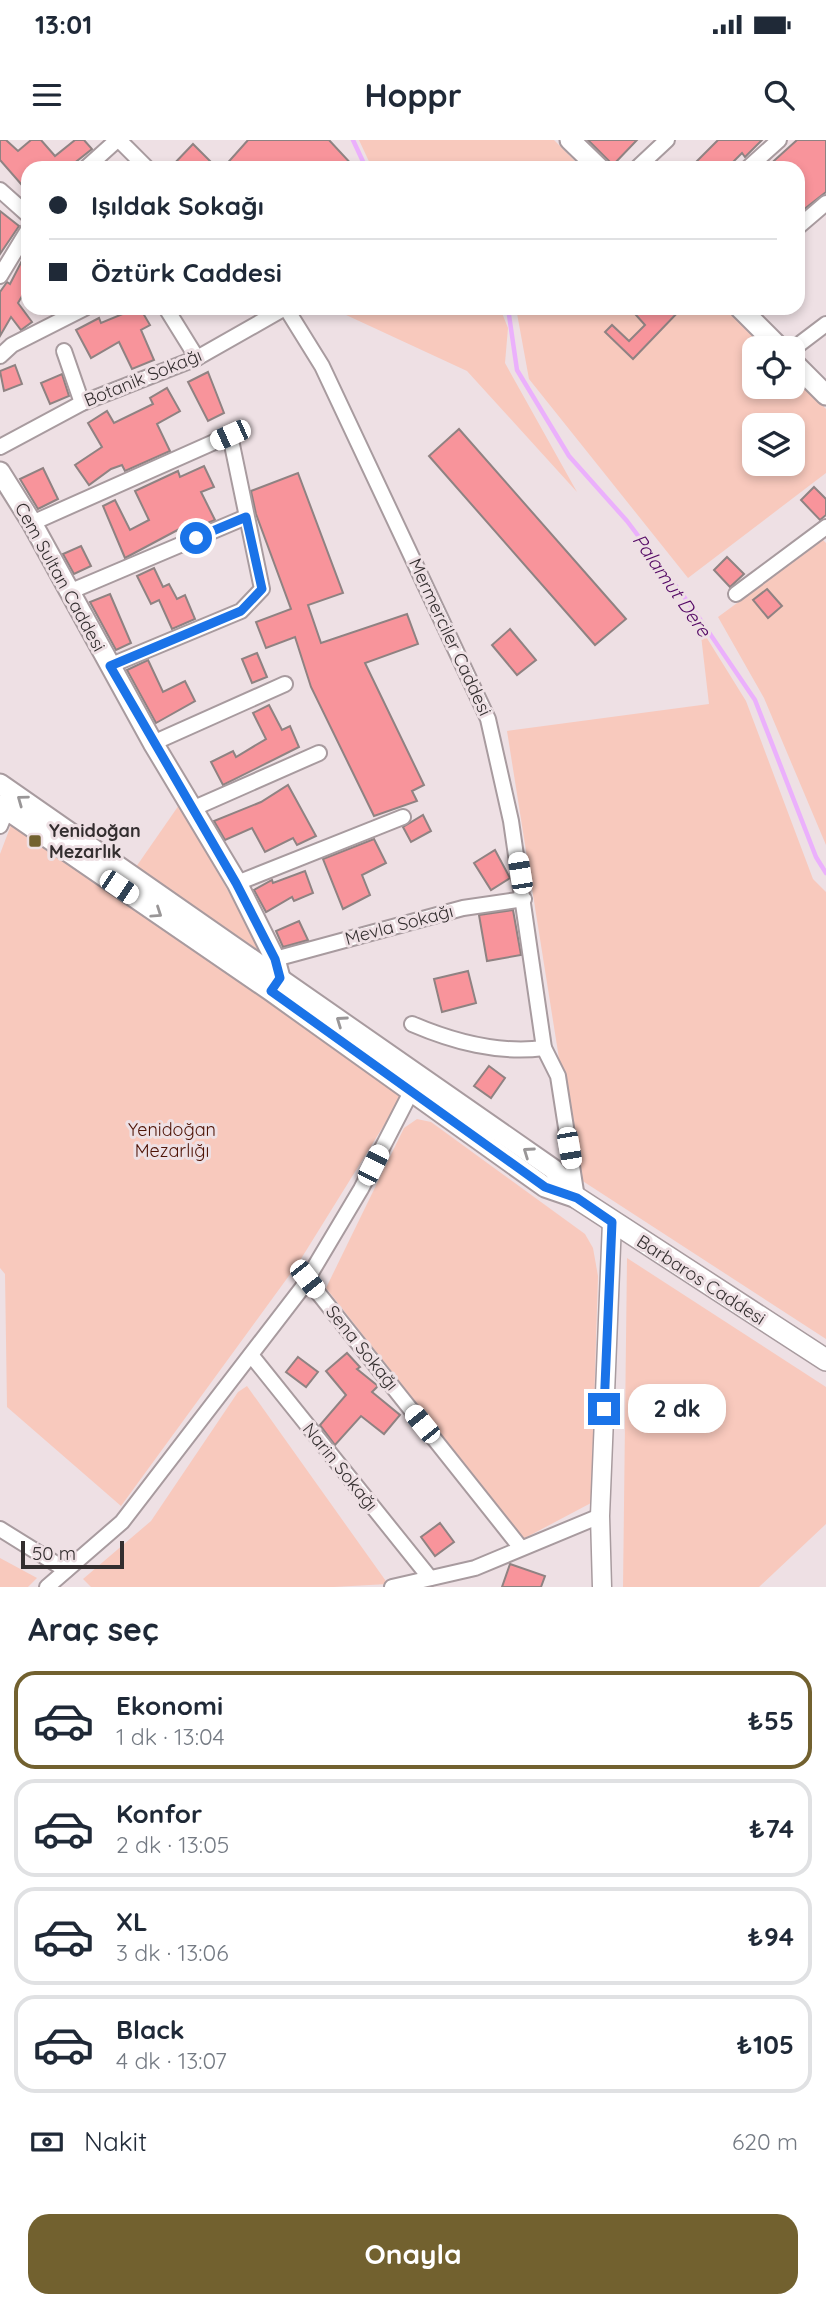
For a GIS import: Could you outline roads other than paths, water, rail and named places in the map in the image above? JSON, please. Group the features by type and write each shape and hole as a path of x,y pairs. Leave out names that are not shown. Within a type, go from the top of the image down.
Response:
{"main road":[{"path":"570,140 592,161"},
{"path":"747,315 768,336"},
{"path":"805,374 826,395"},
{"name":"Cem Sultan Caddesi","path":"0,472 32,523 153,743 236,883 275,976"},
{"name":"Barbaros Caddesi","path":"0,784 275,976 545,1187 577,1198 826,1360"},
{"name":"Barbaros Caddesi","path":"2,813 275,976"}],"street":[{"path":"94,161 118,140 140,161"},
{"path":"644,161 667,140"},
{"path":"756,161 779,140"},
{"path":"0,190 21,209"},
{"path":"805,221 826,203"},
{"path":"0,275 21,241"},
{"path":"0,356 12,345 71,315"},
{"path":"170,315 197,358"},
{"name":"Botanik Sokağı","path":"0,447 82,403 197,358 273,315"},
{"name":"Mermerciler Caddesi","path":"289,315 322,366 488,719 512,821 544,1048 558,1076 577,1198"},
{"path":"805,340 826,324"},
{"path":"64,351 82,403"},
{"path":"32,523 230,435 262,589 241,611 110,666"},
{"path":"69,592 246,517"},
{"path":"736,594 824,532"},
{"path":"153,743 285,684"},
{"path":"192,809 319,753"},
{"path":"236,883 403,817"},
{"name":"Mevla Sokağı","path":"275,976 463,908 524,899"},
{"path":"412,1024 477,1046 516,1052 544,1048"},
{"path":"47,1587 122,1522 251,1355 307,1279 361,1189 417,1086"},
{"path":"602,1587 600,1516 612,1222"},
{"name":"Sena Sokağı","path":"307,1279 521,1548"},
{"name":"Narin Sokağı","path":"251,1355 430,1578"},
{"path":"392,1587 475,1568 600,1516"},
{"path":"0,1529 66,1570"}],"waterway":[{"name":"Palamut Dere","path":"353,140 363,161"},
{"name":"Palamut Dere","path":"509,315 517,370 569,456 627,521 691,606 755,700 816,857 826,873"}],"place":[{"name":"Yenidoğan Mezarlık","path":"35,841"}],"park label":[{"name":"Yenidoğan Mezarlığı","path":"172,1140"}]}
